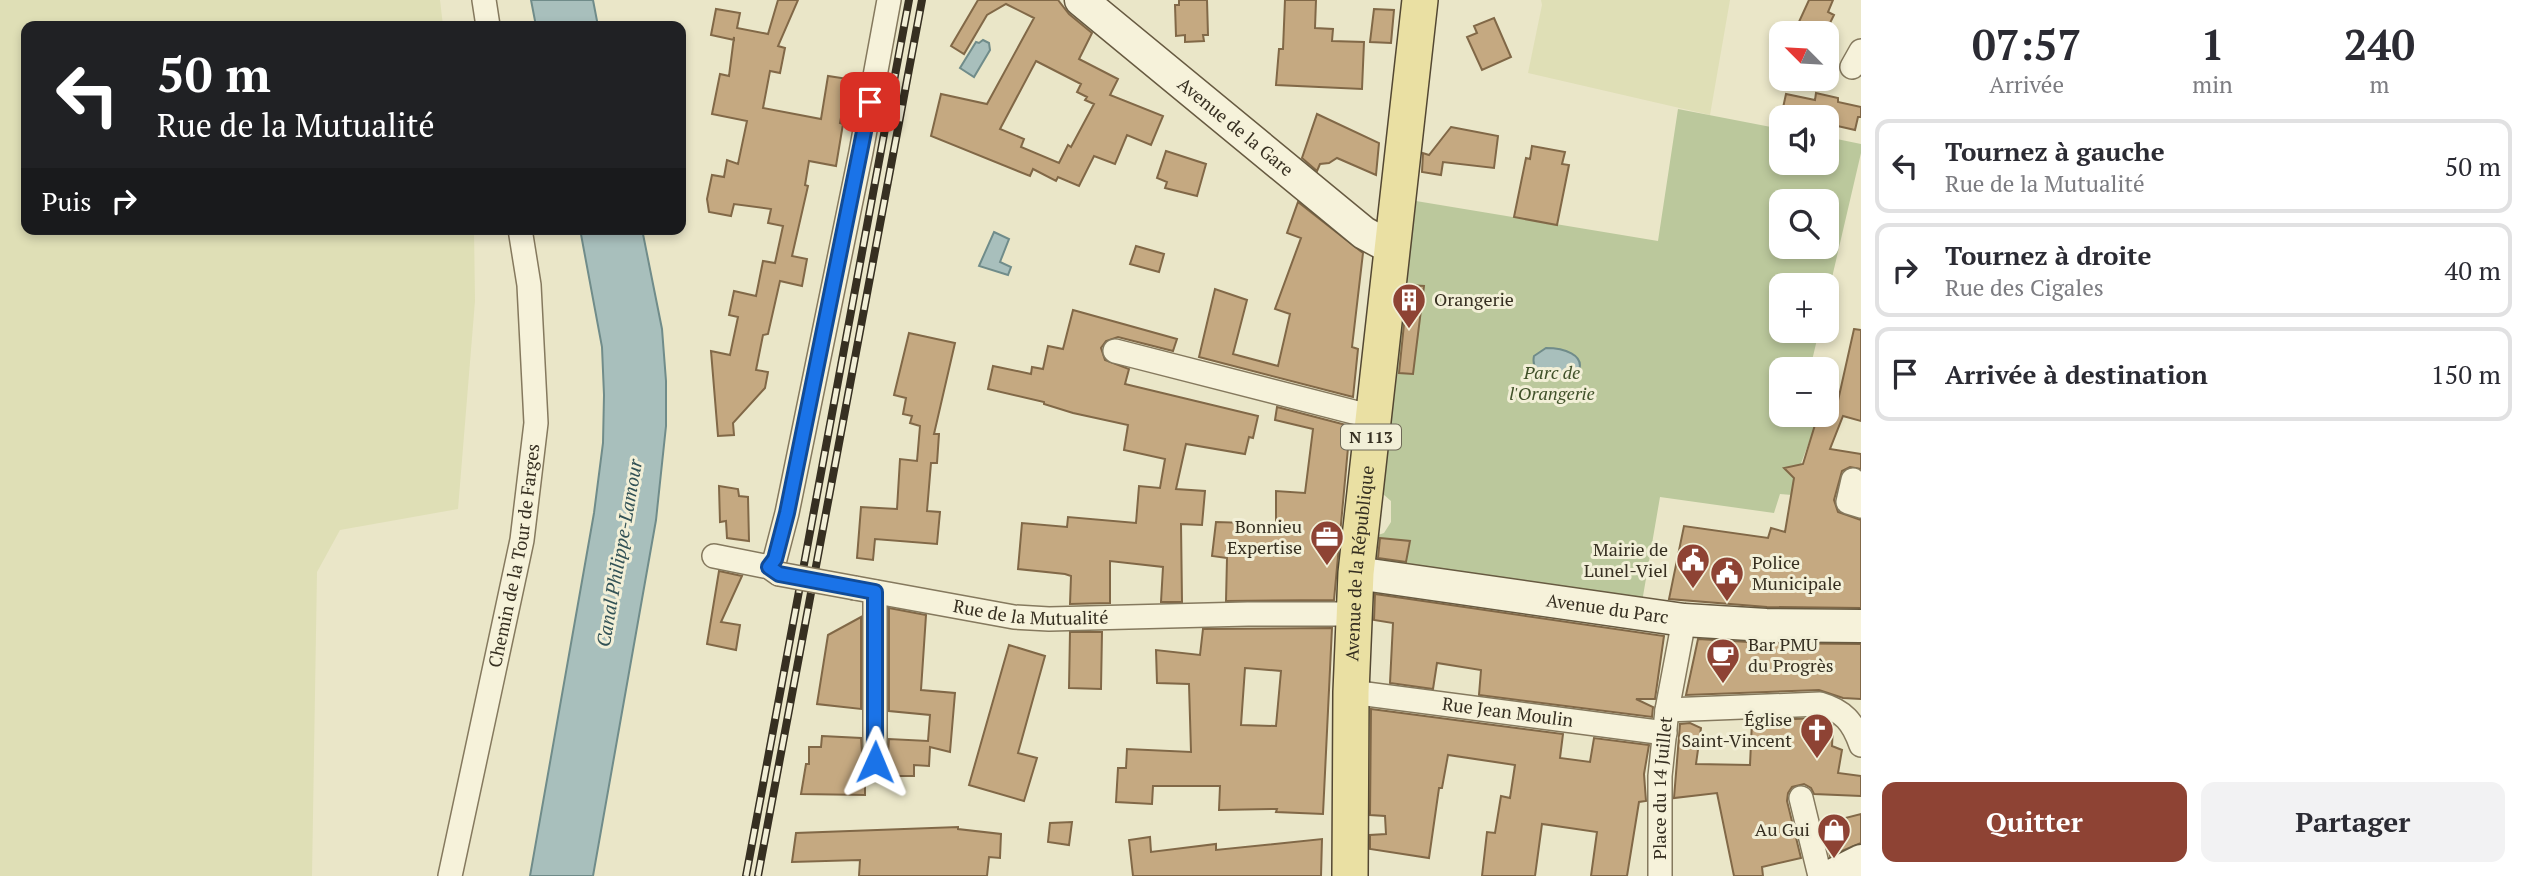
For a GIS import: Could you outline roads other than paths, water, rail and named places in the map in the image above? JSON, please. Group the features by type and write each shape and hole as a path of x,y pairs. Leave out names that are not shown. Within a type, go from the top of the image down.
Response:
{"main road":[{"name":"Avenue de la République","path":"1350,876 1351,692 1356,573 1420,0"}],"street":[{"path":"484,0 487,21"},
{"path":"774,571 858,166 889,0"},
{"name":"Avenue de la Gare","path":"1081,0 1363,233 1392,248"},
{"name":"Chemin de la Tour de Farges","path":"450,876 522,540 536,423 529,285 521,235"},
{"path":"1115,351 1373,417"},
{"path":"1853,480 1848,502 1861,506"},
{"name":"Rue de la Mutualité","path":"714,556 865,590 1014,617 1353,614"},
{"name":"Avenue du Parc","path":"1356,573 1684,620 1766,625 1861,625"},
{"path":"865,590 875,762"},
{"name":"Place du 14 Juillet","path":"1660,876 1660,776 1667,710 1684,620"},
{"name":"Rue Jean Moulin","path":"1351,692 1665,733"},
{"path":"1667,710 1820,704 1843,713 1854,726 1861,745"},
{"path":"1801,799 1820,876"},
{"path":"1830,876 1861,861"}],"water":[{"path":"531,0 593,0 597,21 535,21"},
{"path":"983,40 989,43 990,50 974,77 960,68 976,42"},
{"path":"994,232 1009,239 1000,262 1011,267 1008,275 979,266"},
{"name":"Canal Philippe-Lamour","path":"581,235 643,235 662,329 666,381 666,426 656,520 593,876 530,876 594,513 603,443 602,347"},
{"path":"1546,348 1571,353 1579,361 1578,373 1556,377 1542,373 1534,363 1534,356"}],"railway":[{"path":"746,876 909,0"},
{"path":"758,876 922,0"}],"place":[{"name":"Orangerie","path":"1409,330"},
{"name":"Bonnieu Expertise","path":"1327,567"},
{"name":"Mairie de Lunel-Viel","path":"1693,590"},
{"name":"Police Municipale","path":"1727,603"},
{"name":"Bar PMU du Progrès","path":"1723,685"},
{"name":"Église Saint-Vincent","path":"1817,760"},
{"name":"Au Gui","path":"1834,860"}],"park label":[{"name":"Parc de l'Orangerie","path":"1552,383"}]}
